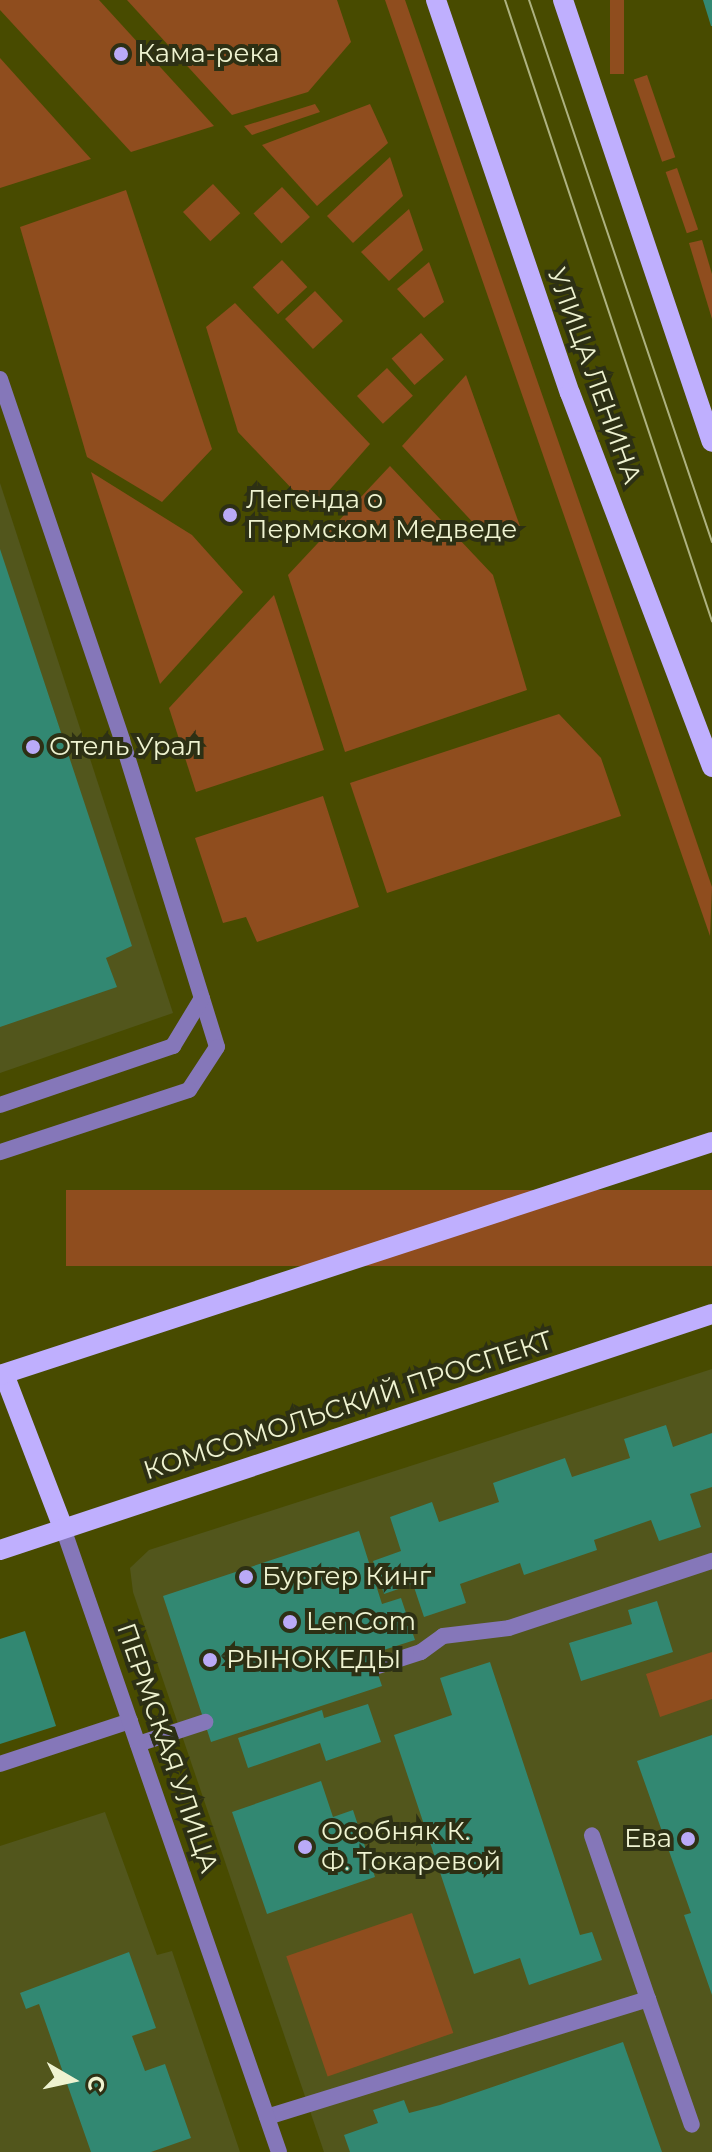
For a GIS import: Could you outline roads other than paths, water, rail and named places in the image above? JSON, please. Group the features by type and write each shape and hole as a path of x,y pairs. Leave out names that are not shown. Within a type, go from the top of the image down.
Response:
{"main road":[{"name":"УЛИЦА ЛЕНИНА","path":"436,0 570,393 712,767"},
{"path":"563,0 712,442"},
{"path":"1,1371 712,1142"},
{"name":"КОМСОМОЛЬСКИЙ ПРОСПЕКТ","path":"0,1550 712,1314"},
{"name":"ПЕРМСКАЯ УЛИЦА","path":"1,1371 63,1528"}],"street":[{"path":"0,379 122,740 217,1047 189,1090 0,1152"},
{"path":"0,1105 173,1046 202,998"},
{"name":"ПЕРМСКАЯ УЛИЦА","path":"63,1528 279,2152"},
{"path":"375,1667 421,1652 443,1636 509,1628 712,1561"},
{"path":"0,1764 130,1721"},
{"path":"138,1744 205,1722"},
{"path":"592,1835 692,2125"},
{"path":"267,2117 648,1999"}],"tram line":[{"path":"505,0 712,621"},
{"path":"529,0 712,542"}],"place":[{"name":"Кама-река","path":"121,54"},
{"name":"Легенда о Пермском Медведе","path":"230,515"},
{"name":"Отель Урал","path":"33,747"},
{"name":"Бургер Кинг","path":"246,1577"},
{"name":"LenCom","path":"290,1622"},
{"name":"РЫНОК ЕДЫ","path":"210,1660"},
{"name":"Ева","path":"688,1839"},
{"name":"Особняк К. Ф. Токаревой","path":"305,1847"}]}
